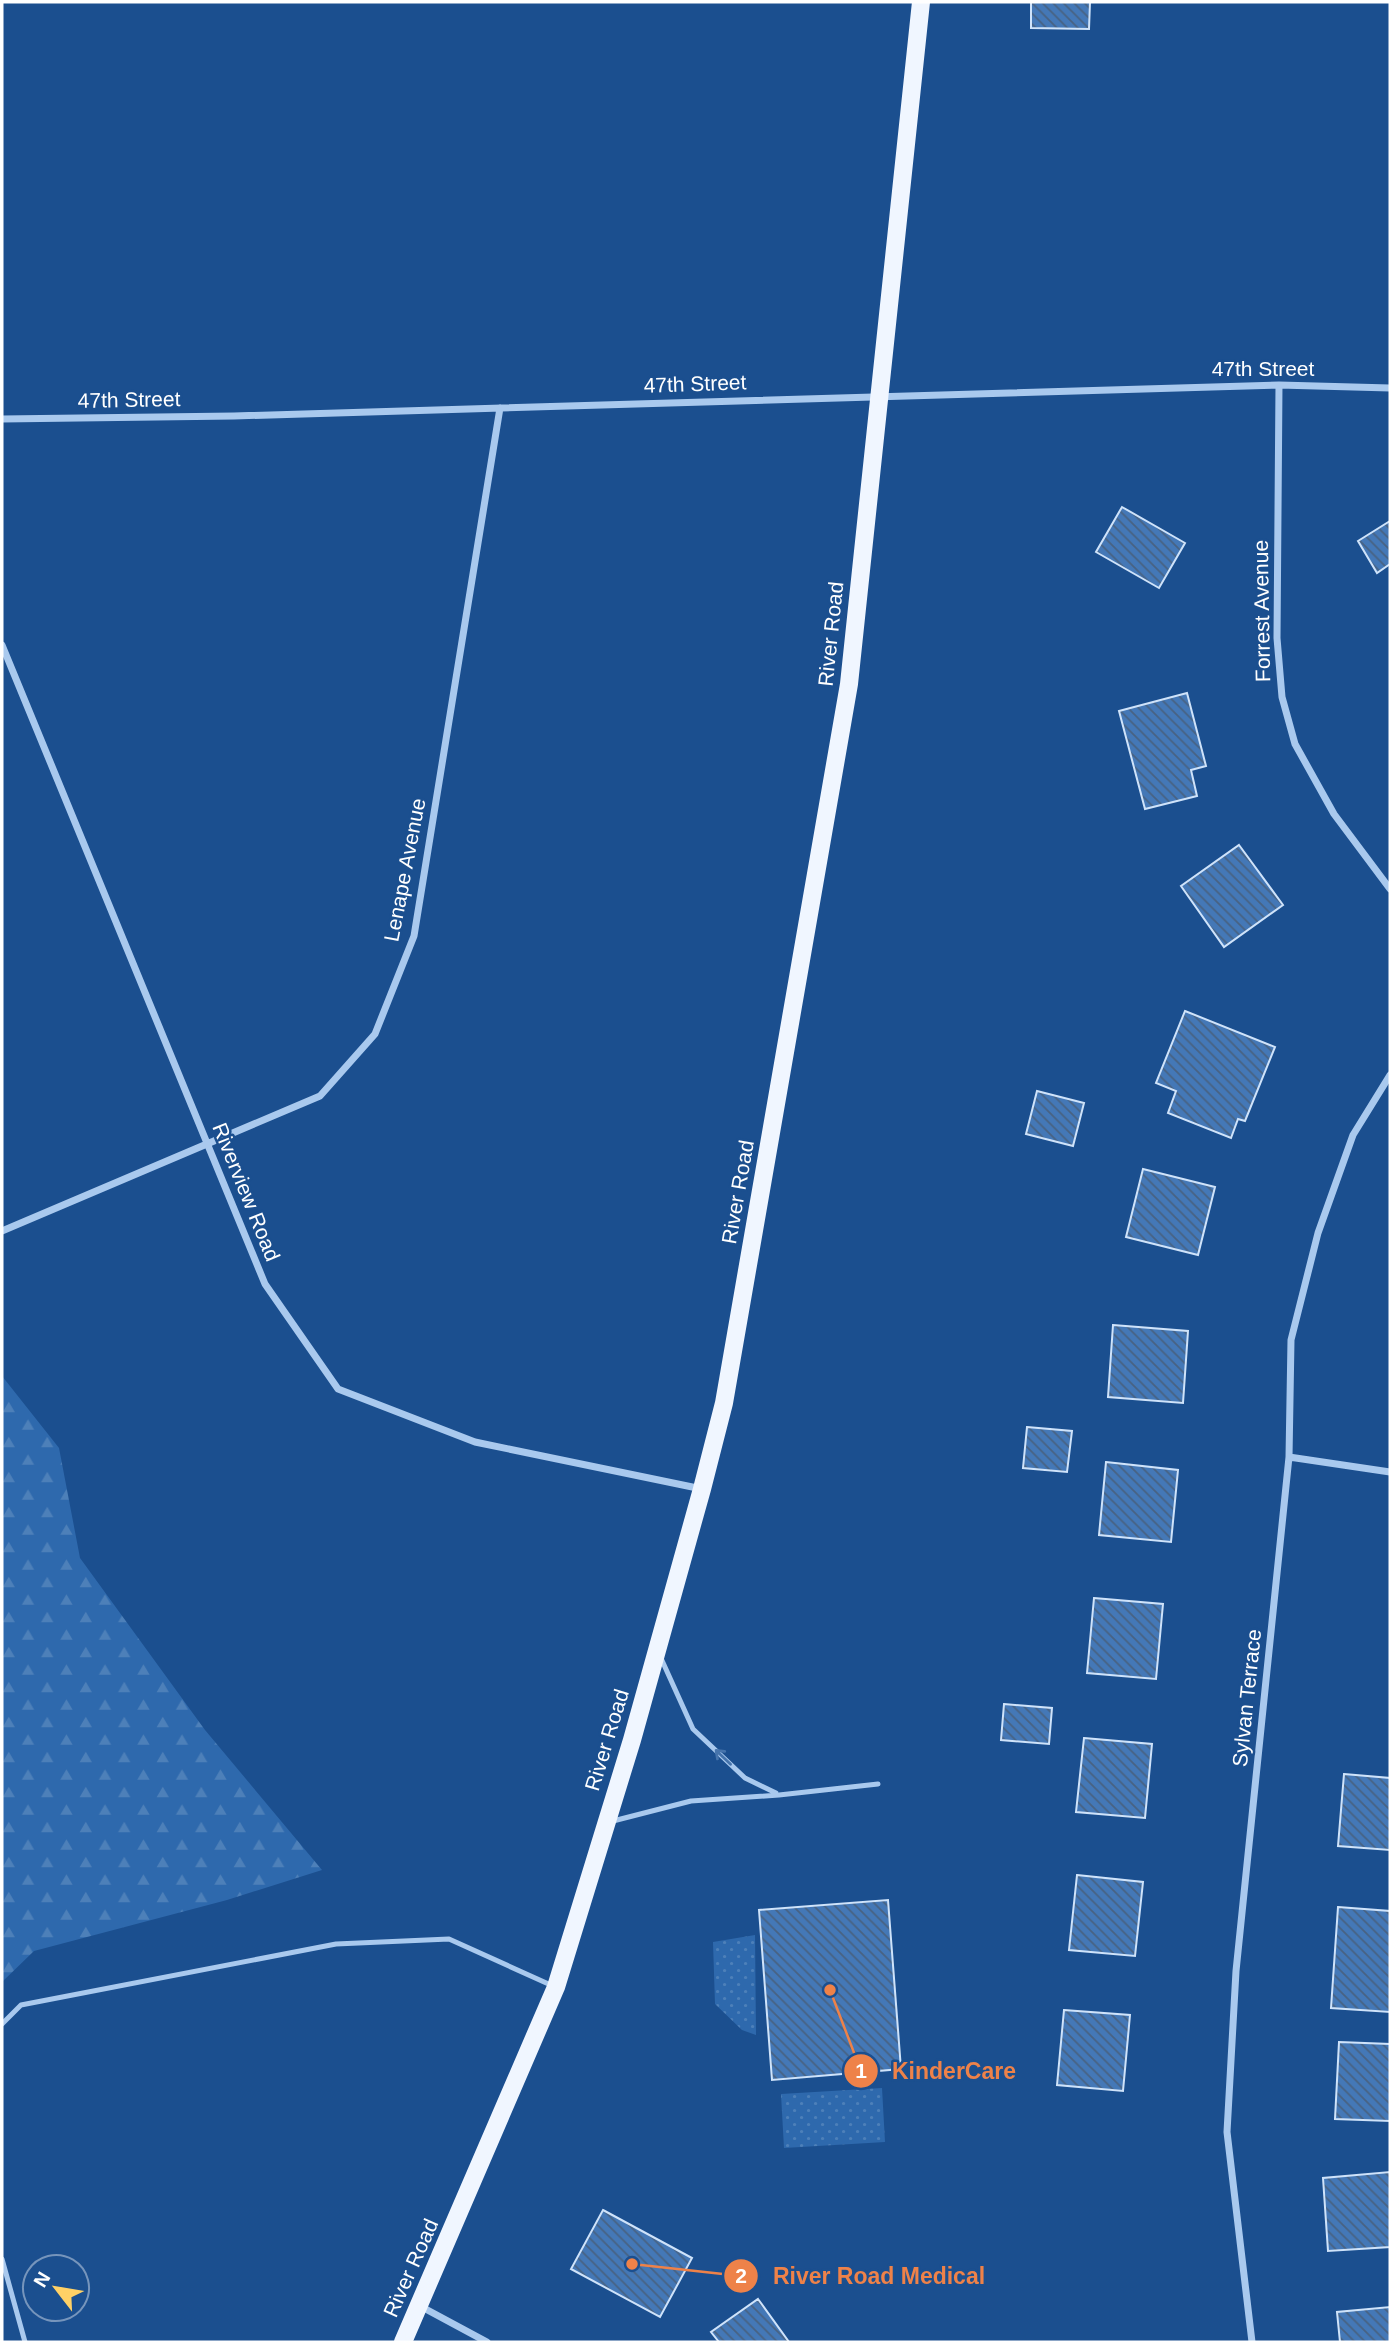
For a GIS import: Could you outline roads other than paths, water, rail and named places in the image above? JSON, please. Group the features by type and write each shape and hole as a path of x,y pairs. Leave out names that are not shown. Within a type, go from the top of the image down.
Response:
{"main road":[{"name":"River Road","path":"403,2342 556,1987 657,1649 724,1403 849,684 921,2"}],"street":[{"name":"47th Street","path":"2,419 234,416 1279,385 1390,388"},
{"name":"Forrest Avenue","path":"1279,385 1277,638 1282,697 1295,744 1334,814 1390,889"},
{"name":"Lenape Avenue","path":"2,1231 320,1097 375,1034 414,936 500,408"},
{"name":"Riverview Road","path":"2,645 265,1284 338,1389 475,1442 702,1489"},
{"name":"Sylvan Terrace","path":"1252,2342 1227,2132 1236,1971 1289,1457 1292,1340 1318,1233 1353,1135 1390,1075"},
{"path":"1289,1457 1390,1472"},
{"path":"420,2306 487,2342"}],"lane":[{"path":"657,1649 693,1729 745,1778 779,1795"},
{"path":"606,1823 691,1801 878,1784"},
{"path":"2,2024 22,2005 335,1944 449,1939 556,1987"},
{"path":"2,2259 25,2342"}],"place":[{"name":"KinderCare","path":"830,1990"},
{"name":"River Road Medical","path":"632,2264"}]}
